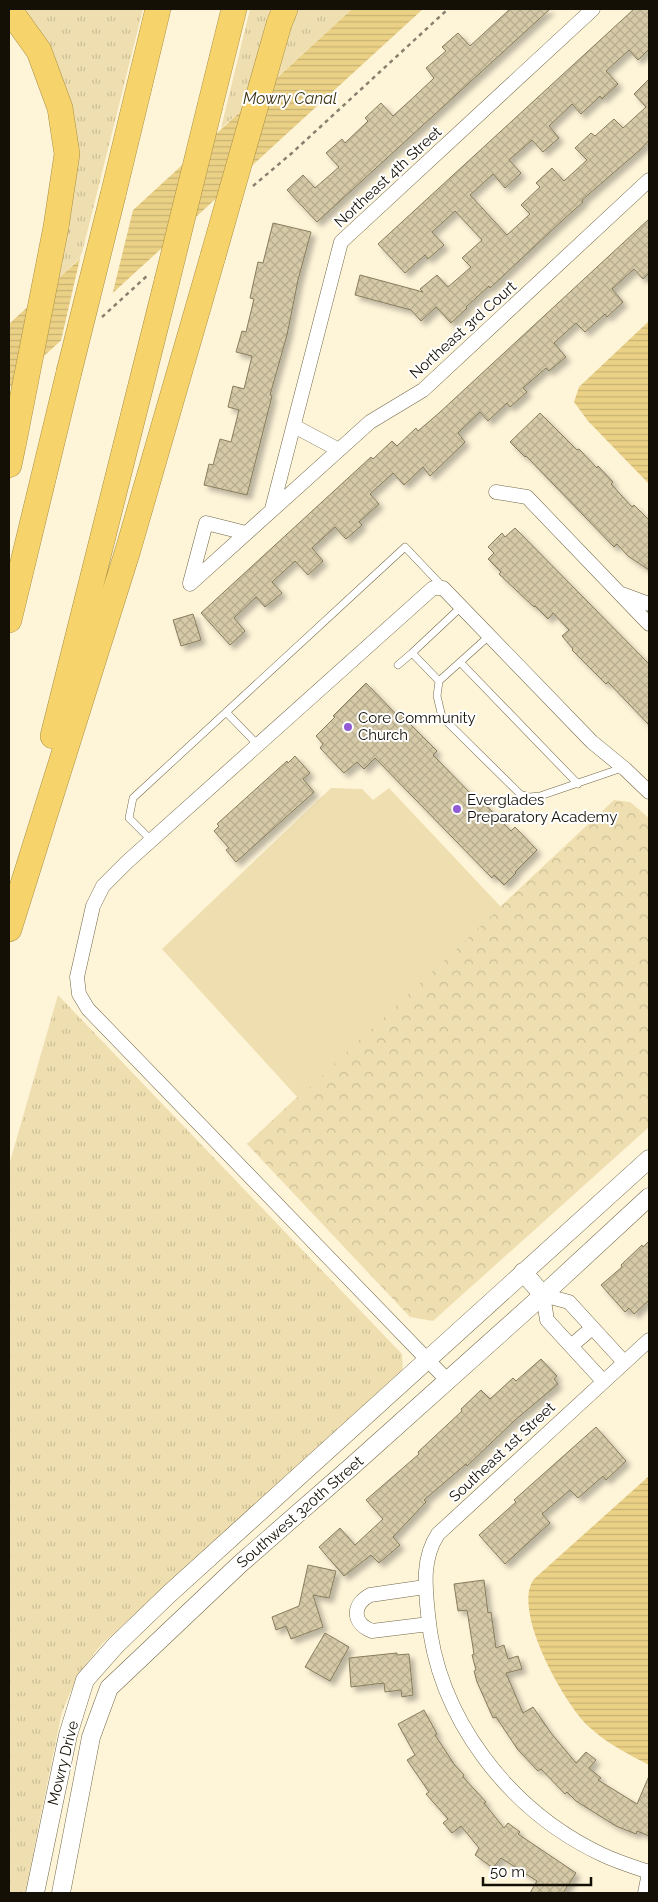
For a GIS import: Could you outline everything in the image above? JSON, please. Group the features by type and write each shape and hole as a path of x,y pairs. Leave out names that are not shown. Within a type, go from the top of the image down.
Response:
{"highway":[{"path":"9,9 39,52 60,108 66,154 56,227 9,465"},
{"path":"9,620 158,9"},
{"path":"9,928 55,728 234,9"},
{"path":"9,928 128,550 282,16"}],"street":[{"name":"Northeast 4th Street","path":"272,509 341,242 593,9"},
{"name":"Northeast 3rd Court","path":"246,533 206,523 190,584 370,422 423,390 649,180"},
{"path":"294,426 339,450"},
{"path":"496,492 527,497 649,624"},
{"path":"448,1380 82,1002 77,977 92,906 107,881 433,588 443,588 592,742 649,792"},
{"path":"619,593 649,604"},
{"name":"Southwest 320th Street","path":"116,1645 169,1594 649,1159"},
{"name":"Southwest 320th Street","path":"61,1893 91,1737 109,1688 240,1564 543,1295 649,1197"},
{"path":"523,1272 543,1295 547,1320 603,1381"},
{"path":"543,1295 568,1302 624,1362"},
{"path":"571,1346 592,1328"},
{"name":"Southeast 1st Street","path":"649,1340 438,1534 431,1544 428,1553 425,1587 428,1619 436,1661 455,1710 480,1752 510,1789 544,1818 579,1842 649,1873"},
{"path":"425,1587 370,1594 363,1598 358,1605 356,1613 364,1628 372,1631 428,1619"},
{"name":"Mowry Drive","path":"35,1893 68,1735 85,1680 116,1645"},
{"path":"645,1893 649,1873"}],"lane":[{"path":"152,841 129,818 132,798 405,547 443,588"},
{"path":"398,665 460,607"},
{"path":"489,636 439,681 437,696 442,718 520,794 530,797 540,796 622,768"},
{"path":"412,653 439,681"},
{"path":"460,662 578,784"},
{"path":"226,712 258,745"}],"green space":[{"path":"27,9 143,9 81,257 56,281 76,165 26,19"},
{"path":"250,9 271,9 248,105 221,128"},
{"path":"294,9 352,9 272,82"},
{"path":"331,788 362,789 373,800 389,788 501,907 298,1098 162,949"},
{"path":"614,800 630,802 649,818 649,1127 433,1321 410,1317 247,1144"},
{"path":"58,995 402,1354 403,1372 102,1644 95,1653 78,1678 61,1716 25,1893 9,1893 9,1165"}],"water":[{"name":"Mowry Canal","path":"352,9 423,9 9,388 9,324"},
{"path":"649,321 649,484 588,421 574,402 579,387"},
{"path":"649,1476 649,1765 602,1738 588,1726 566,1698 543,1656 529,1612 529,1593 534,1579"}],"pier":[{"path":"134,206 112,296 60,345 81,254"}],"building":[{"path":"510,9 550,9 317,222 287,190 303,175 315,188 339,167 326,153 342,139 345,143 368,121 365,118 381,103 393,116 434,78 426,68 446,51 442,47 458,33 470,46"},
{"path":"634,9 649,9 649,49 638,60 629,50 606,71 618,84 602,99 600,96 581,114 572,104 549,126 559,138 543,152 532,140 509,160 521,173 505,188 493,174 470,195 507,235 530,214 521,205 540,187 536,183 552,168 564,181 587,160 575,148 591,133 595,136 614,119 623,128 646,107 634,94 649,79 649,140 641,149 582,200 583,202 490,288 489,286 466,307 451,323 436,307 421,321 411,310 355,295 360,275 423,292 420,289 437,275 448,287 471,267 462,258 482,240 455,211 432,232 444,245 428,259 425,255 405,273 378,244"},
{"path":"649,219 649,273 643,279 634,269 612,289 623,302 607,317 605,314 585,332 576,323 554,343 566,357 549,371 546,368 523,388 527,392 510,407 507,403 488,421 480,412 458,433 465,442 430,476 423,467 404,485 393,473 370,494 379,504 359,522 362,525 346,539 335,527 312,548 323,561 308,575 295,561 272,582 282,593 265,607 256,597 234,618 245,631 230,645 201,613 371,457 373,459 392,441 397,446 416,428 418,431 439,413"},
{"path":"273,223 311,232 247,495 204,485 209,464 213,465 220,439 231,442 239,410 228,407 233,386 244,389 252,356 236,352 242,331 246,332 254,299 250,298 258,262 263,263"},
{"path":"540,413 577,450 579,449 597,468 598,466 632,507 634,505 649,520 649,570 628,556 617,544 614,547 526,456 510,442"},
{"path":"515,528 649,664 649,725 608,682 606,684 572,650 562,636 569,630 553,613 548,619 499,574 501,572 488,559 494,553 488,547 502,533 505,537"},
{"path":"193,614 201,640 181,646 173,620"},
{"name":"Everglades Preparatory Academy","path":"366,683 396,714 398,712 437,751 433,755 475,798 477,796 511,831 515,827 537,850 504,885 494,875 492,878 375,758 364,769 357,762 344,773 320,748 323,744 316,736"},
{"path":"295,756 310,773 303,779 314,792 236,862 226,850 229,848 214,831 219,826 217,824"},
{"path":"649,1241 649,1300 634,1314 629,1308 625,1312 601,1285 622,1267 621,1265 642,1245 643,1247"},
{"path":"541,1359 557,1376 554,1379 558,1384 515,1420 467,1466 466,1464 424,1500 426,1502 393,1537 400,1545 379,1563 371,1555 344,1576 319,1547 340,1528 355,1545 383,1519 366,1500 419,1454 418,1452 462,1411 461,1409 481,1390 490,1399 513,1378 516,1381"},
{"path":"596,1427 626,1461 606,1480 603,1476 578,1498 570,1490 542,1514 550,1523 505,1564 479,1535 516,1502 514,1500"},
{"path":"308,1565 336,1571 329,1598 313,1595 323,1627 291,1639 286,1626 276,1630 272,1617 299,1606"},
{"path":"484,1580 488,1613 491,1612 496,1648 504,1645 508,1659 518,1656 522,1669 506,1673 523,1713 533,1707 551,1733 576,1763 586,1752 596,1760 589,1768 601,1778 598,1780 637,1804 649,1776 649,1836 637,1831 636,1834 616,1826 576,1801 567,1792 565,1794 541,1769 538,1771 518,1750 496,1717 493,1718 477,1682 467,1610 458,1611 454,1584"},
{"path":"325,1633 349,1647 330,1681 305,1667"},
{"path":"397,1653 397,1655 409,1654 413,1695 402,1697 401,1690 385,1692 384,1683 351,1687 349,1658"},
{"path":"424,1710 437,1734 435,1735 454,1764 486,1802 484,1803 504,1828 508,1823 520,1832 518,1834 576,1873 563,1893 530,1893 537,1881 501,1858 493,1868 475,1855 479,1848 461,1826 452,1833 443,1823 448,1819 426,1794 429,1792 407,1760 415,1755 398,1724"}],"place":[{"name":"Core Community Church","path":"348,727"},
{"name":"Everglades Preparatory Academy","path":"457,809"}]}
